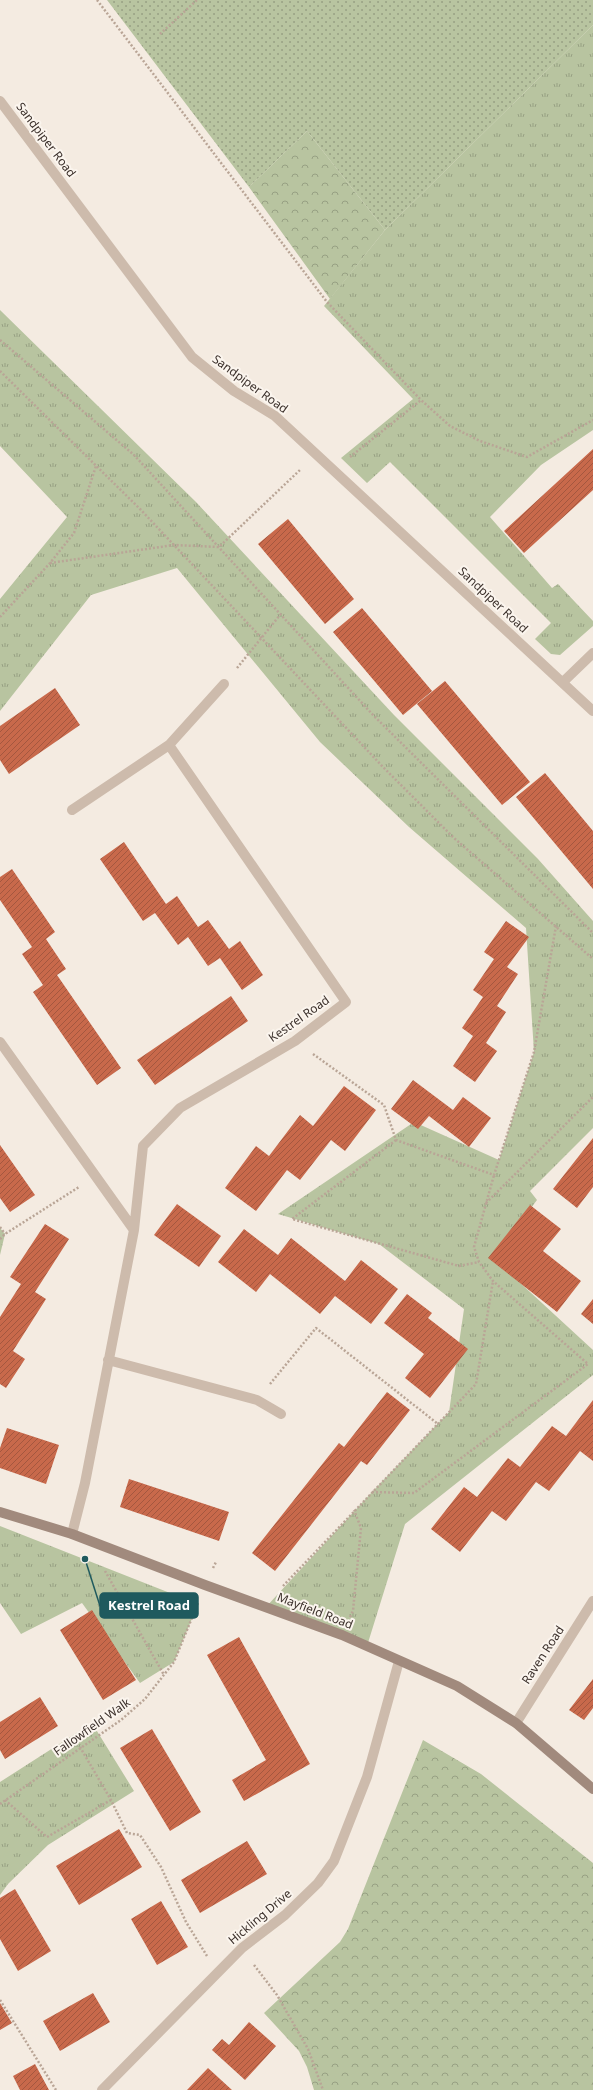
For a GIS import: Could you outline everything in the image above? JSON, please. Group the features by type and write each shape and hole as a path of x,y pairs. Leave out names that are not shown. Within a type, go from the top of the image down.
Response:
{"street":[{"name":"Sandpiper Road","path":"0,101 192,357 234,391 275,416 593,711"},
{"path":"563,682 593,654"},
{"path":"72,810 169,745 224,684"},
{"name":"Kestrel Road","path":"72,1534 85,1483 134,1230 143,1146 180,1108 295,1041 346,1002 169,745"},
{"path":"0,1042 134,1230"},
{"path":"108,1360 257,1400 281,1414"},
{"name":"Mayfield Road","path":"0,1512 72,1534 342,1635 457,1686 516,1723 593,1788"},
{"name":"Raven Road","path":"516,1723 593,1601"},
{"name":"Hickling Drive","path":"102,2090 242,1948 285,1915 318,1883 334,1861 367,1777 398,1661"}],"path":[{"path":"97,0 327,302 421,400 450,426 480,441 528,457 593,420"},
{"path":"160,34 197,0"},
{"path":"0,340 134,455 373,715 593,933"},
{"path":"0,372 174,544 383,767 454,838 593,959"},
{"path":"333,470 421,400"},
{"path":"50,562 174,544 219,546 317,454"},
{"path":"0,617 74,533 96,466"},
{"path":"224,684 280,615"},
{"path":"372,1492 414,1493 588,1364 493,1281 479,1262 474,1247 494,1175 534,1052 556,926"},
{"path":"295,1041 384,1105 396,1140"},
{"path":"486,1204 593,1097"},
{"path":"396,1140 494,1175"},
{"path":"396,1140 292,1219 459,1266 479,1262"},
{"path":"0,1240 5,1234 96,1176"},
{"path":"0,1228 5,1234"},
{"path":"283,1586 476,1384 493,1281"},
{"path":"257,1400 316,1328 438,1424"},
{"path":"342,1635 353,1611 361,1528 354,1510"},
{"name":"Fallowfield Walk","path":"0,1804 80,1747 121,1720 146,1699 174,1662 205,1585 216,1562"},
{"path":"104,1571 164,1676"},
{"path":"80,1747 112,1800 127,1833 140,1836 161,1868 186,1922 218,1974"},
{"path":"5,1800 47,1837 112,1800"},
{"path":"242,1948 277,1995 304,2042 323,2090"},
{"path":"0,2000 56,2090"}],"green space":[{"path":"107,0 593,0 593,25 385,230 307,131 249,187"},
{"path":"593,25 593,430 541,465 490,517 552,588 558,584 593,621 593,626 560,655 551,654 535,639 551,623 390,462 367,483 341,458 413,399 324,306 385,230"},
{"path":"307,131 385,230 330,299 249,187"},
{"path":"0,310 196,502 394,715 538,859 593,921 593,1128 530,1191 537,1200 493,1258 593,1350 593,1375 405,1524 367,1646 266,1607 372,1492 449,1412 464,1309 379,1244 278,1214 414,1122 499,1160 534,1052 526,928 409,827 320,742 177,568 91,595 0,711 0,599 67,517 0,446"},
{"path":"0,1228 5,1234 0,1255"},
{"path":"0,1526 198,1604 174,1662 140,1683 82,1603 21,1634 0,1603"},
{"path":"92,1723 134,1791 48,1845 8,1884 0,1895 0,1782"},
{"path":"423,1740 481,1774 593,1863 593,2090 314,2090 307,2067 299,2051 264,2013 340,1942 348,1929"}],"building":[{"path":"593,449 593,490 524,553 504,531"},
{"path":"288,519 354,599 325,624 258,544"},
{"path":"362,608 432,691 403,715 333,632"},
{"path":"445,681 530,782 502,805 417,704"},
{"path":"55,688 80,725 9,774 0,760 0,726"},
{"path":"545,773 593,831 593,889 516,797"},
{"path":"124,842 166,904 177,896 198,927 208,920 229,949 240,941 263,975 242,990 220,958 208,966 188,937 178,945 155,913 143,921 100,859"},
{"path":"12,869 55,932 46,939 66,969 57,975 121,1068 97,1085 33,992 43,985 22,954 32,947 0,900 0,877"},
{"path":"506,921 529,937 507,967 518,974 497,1006 506,1012 486,1043 497,1051 475,1082 453,1066 473,1036 462,1028 483,997 473,990 494,959 484,952"},
{"path":"231,996 248,1021 155,1085 137,1060"},
{"path":"413,1080 453,1110 463,1097 491,1118 469,1147 429,1116 418,1129 391,1109"},
{"path":"344,1086 376,1110 345,1151 331,1140 300,1180 287,1170 256,1211 225,1188 256,1146 269,1156 300,1115 313,1126"},
{"path":"593,1138 593,1187 577,1208 553,1189"},
{"path":"0,1145 35,1195 10,1212 0,1198"},
{"path":"177,1204 221,1236 199,1267 154,1235"},
{"path":"530,1205 561,1229 543,1251 581,1281 557,1312 488,1258"},
{"path":"45,1224 69,1239 35,1292 46,1299 13,1351 25,1359 6,1388 0,1384 0,1317 21,1284 10,1277"},
{"path":"244,1229 278,1255 291,1238 345,1281 361,1260 398,1289 371,1324 335,1296 320,1314 270,1274 256,1292 218,1262"},
{"path":"407,1294 432,1313 428,1318 468,1349 430,1398 405,1378 424,1354 384,1323"},
{"path":"593,1299 593,1324 581,1314"},
{"path":"387,1392 410,1410 367,1465 361,1461 275,1571 252,1553 339,1443 344,1447"},
{"path":"593,1400 593,1461 580,1451 549,1491 536,1482 506,1521 492,1511 460,1552 431,1529 464,1487 477,1497 508,1458 520,1467 552,1426 566,1436"},
{"path":"7,1428 59,1445 46,1484 0,1468 0,1448"},
{"path":"129,1479 229,1512 219,1541 120,1507"},
{"path":"92,1610 136,1680 103,1700 60,1630"},
{"path":"239,1637 310,1764 244,1801 232,1780 266,1760 207,1655"},
{"path":"593,1679 593,1708 584,1720 569,1710"},
{"path":"40,1697 58,1726 5,1759 0,1750 0,1722"},
{"path":"152,1729 201,1812 170,1831 120,1748"},
{"path":"119,1829 142,1867 79,1905 56,1866"},
{"path":"247,1841 267,1874 200,1913 181,1880"},
{"path":"15,1889 51,1951 18,1971 0,1939 0,1898"},
{"path":"161,1901 188,1947 157,1965 131,1919"},
{"path":"93,1993 110,2022 60,2051 43,2021"},
{"path":"0,2003 12,2023 0,2030"},
{"path":"249,2022 276,2046 245,2080 212,2050 222,2039 229,2045"},
{"path":"35,2064 49,2090 20,2090 13,2076"},
{"path":"208,2068 232,2090 187,2090"}],"place":[{"name":"Kestrel Road","path":"85,1559"}]}
